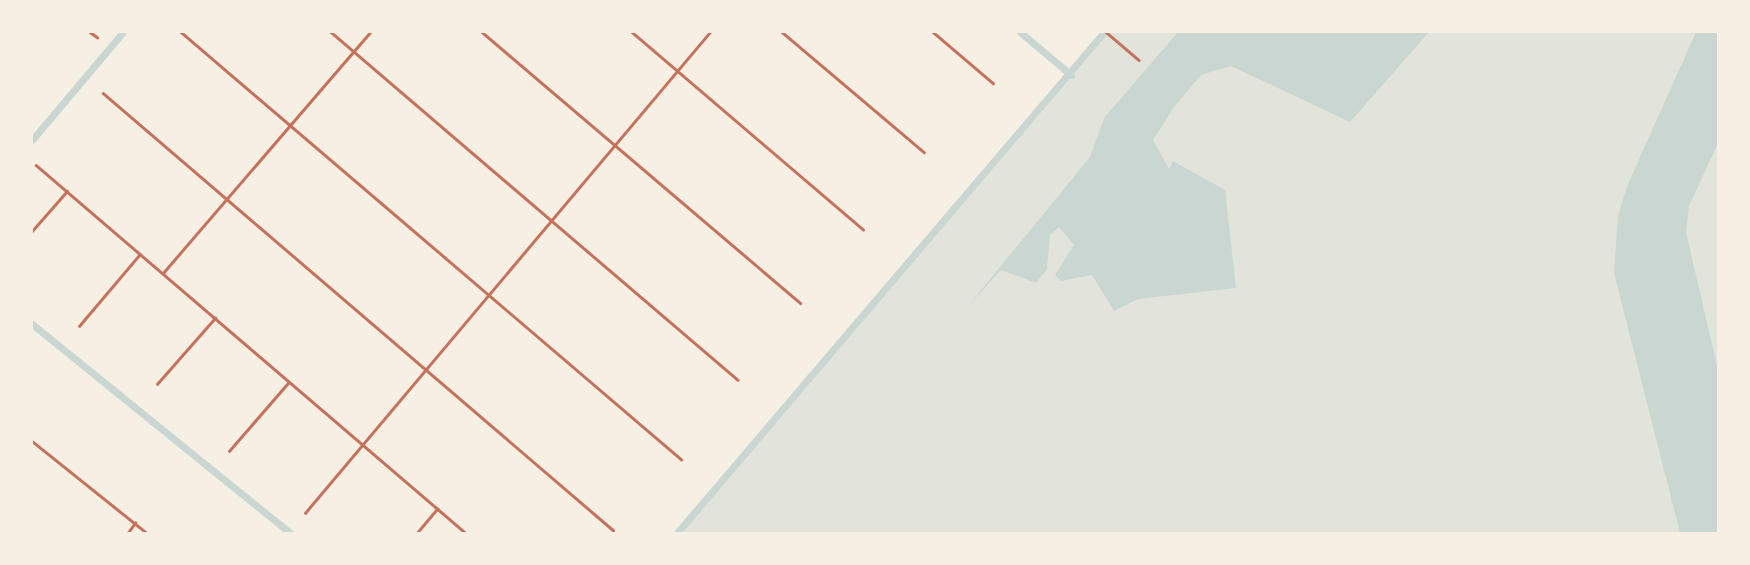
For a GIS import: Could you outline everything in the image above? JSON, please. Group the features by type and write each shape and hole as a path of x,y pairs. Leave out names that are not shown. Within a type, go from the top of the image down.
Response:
{"street":[{"path":"90,32 97,37"},
{"path":"181,32 681,459"},
{"path":"331,32 738,380"},
{"path":"163,273 370,32"},
{"path":"482,32 800,303"},
{"path":"632,32 863,229"},
{"path":"305,513 423,368 710,32"},
{"path":"782,32 924,152"},
{"path":"933,32 993,83"},
{"path":"1107,33 1139,60"},
{"path":"103,93 612,530"},
{"path":"36,165 467,534"},
{"path":"32,231 67,191"},
{"path":"79,326 141,254"},
{"path":"157,384 215,318"},
{"path":"229,451 290,382"},
{"path":"32,441 148,534"},
{"path":"416,534 438,508"},
{"path":"127,534 135,523"}],"shaded area":[{"path":"1108,32 1718,32 1718,533 678,534"},
{"path":"1178,32 1429,32 1350,122 1231,66 1201,75 1175,106 1153,140 1169,169 1173,161 1225,190 1236,288 1138,299 1114,311 1092,275 1061,281 1055,275 1074,245 1059,227 1050,235 1047,269 1036,283 1001,270 969,305 1090,157 1104,118"},
{"path":"1696,32 1718,32 1718,143 1689,206 1686,232 1718,370 1718,534 1680,533 1614,273 1618,215 1628,184"}],"waterway":[{"path":"32,140 123,32"},
{"path":"1020,32 1071,75"},
{"path":"676,534 1104,32"},
{"path":"32,324 291,534"}]}
